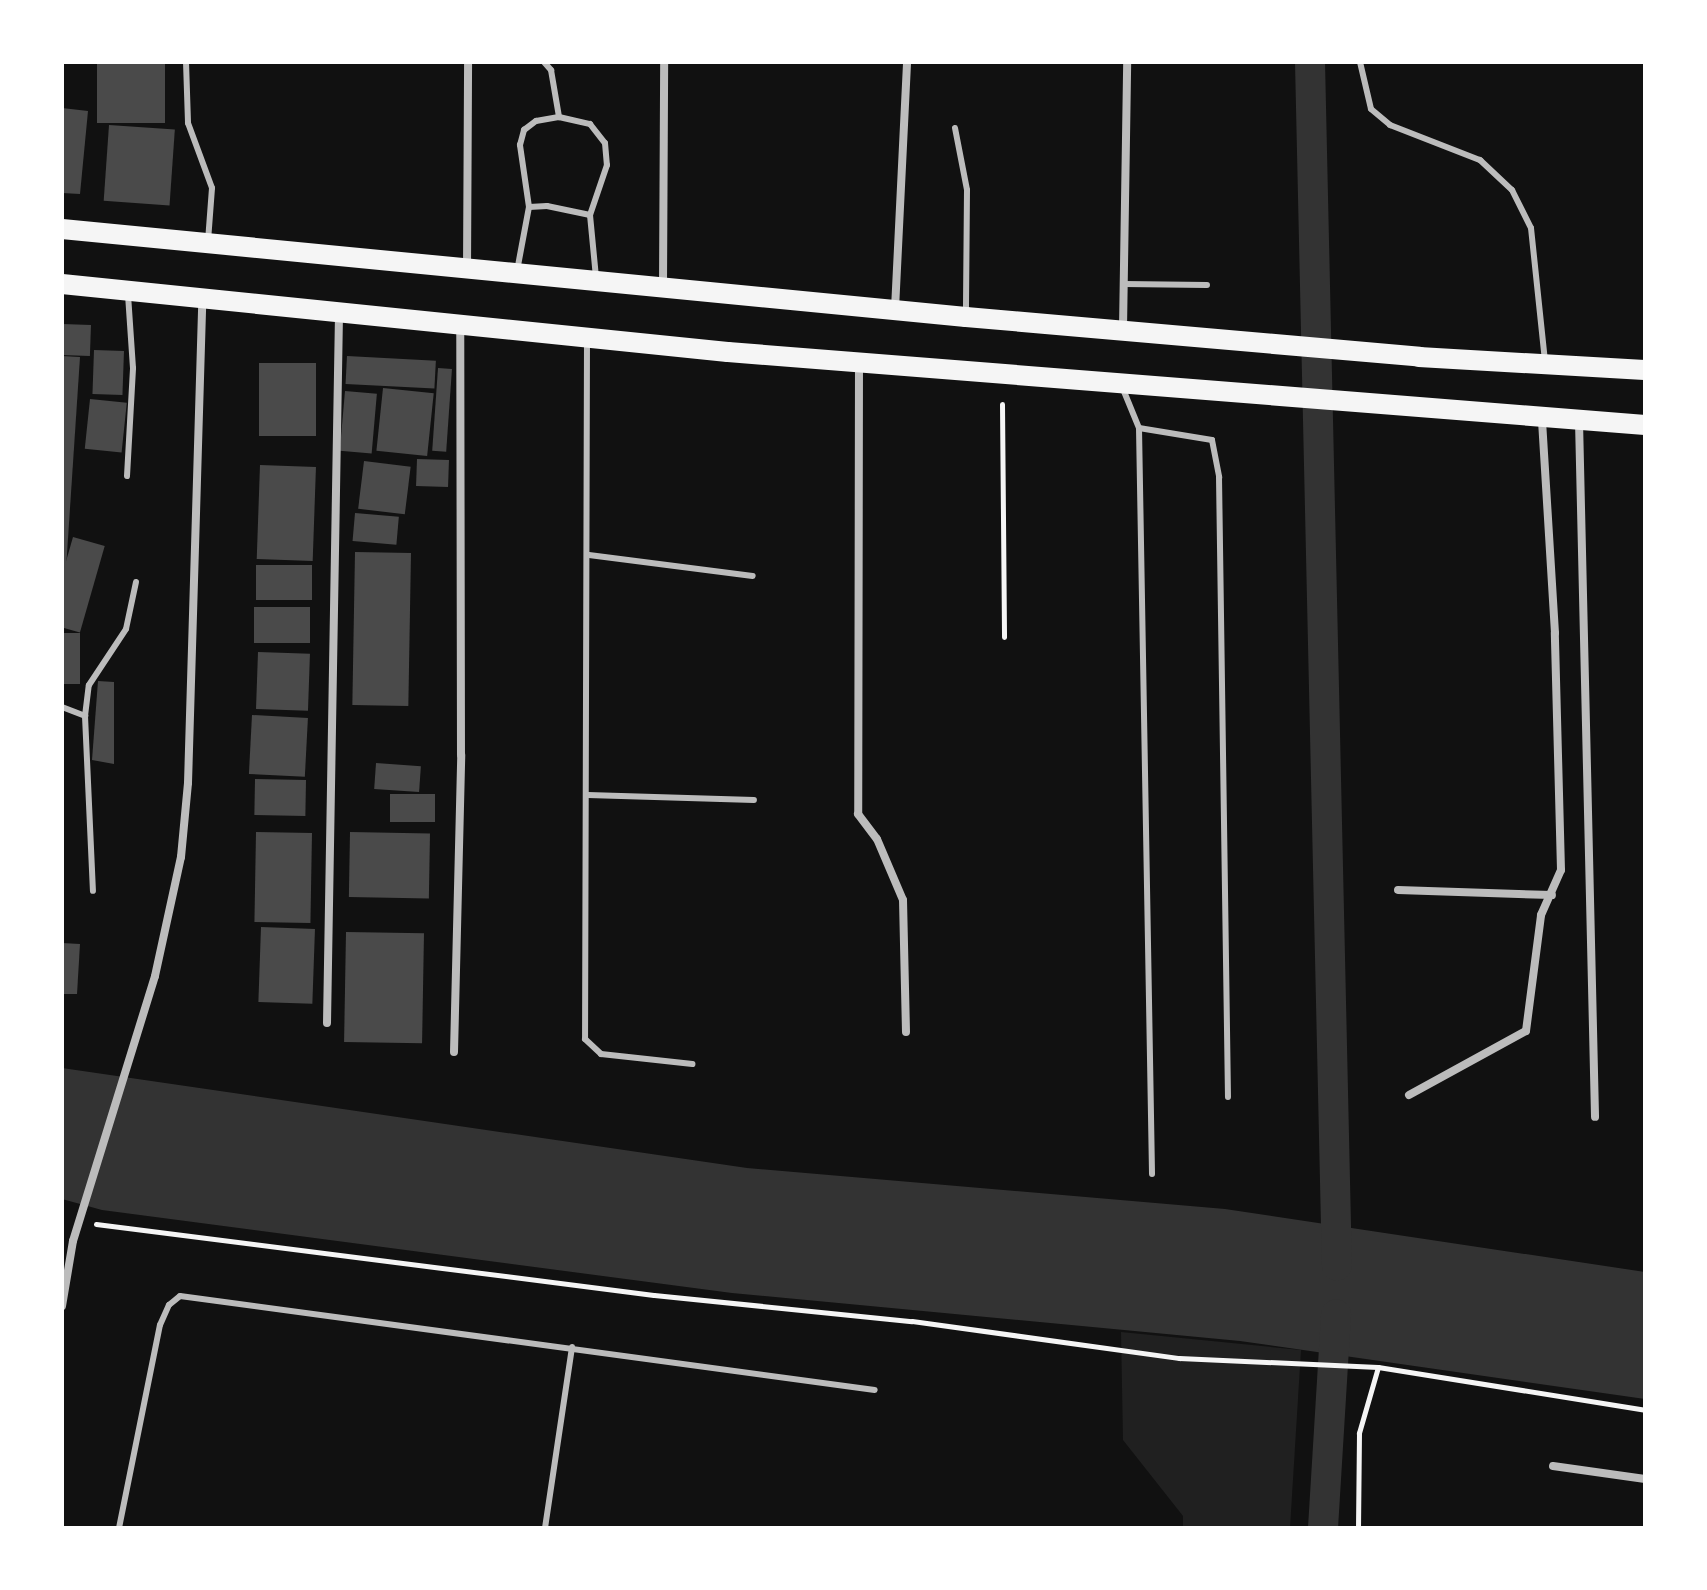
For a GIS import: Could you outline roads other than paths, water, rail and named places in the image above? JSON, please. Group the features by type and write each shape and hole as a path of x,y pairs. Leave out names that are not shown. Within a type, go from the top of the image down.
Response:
{"main road":[{"path":"62,229 966,317 1419,357 1645,370"},
{"path":"62,284 587,339 1645,425"}],"street":[{"path":"467,270 468,62"},
{"path":"663,289 664,62"},
{"path":"895,310 907,62"},
{"path":"1122,330 1127,62"},
{"path":"62,1306 73,1241 155,976 181,857 188,783 202,300"},
{"path":"327,1023 339,314"},
{"path":"454,1052 461,755 460,327"},
{"path":"859,363 858,814 877,839 903,900 906,1032"},
{"path":"1409,1095 1526,1031 1541,915 1561,870 1555,633 1542,418"},
{"path":"1579,421 1595,1117"},
{"path":"1398,890 1552,895"},
{"path":"1553,1466 1645,1479"}],"lane":[{"path":"186,62 188,123 212,188 207,244"},
{"path":"544,62 551,70 559,117"},
{"path":"1360,62 1371,109 1390,125 1480,160 1512,190 1531,228 1546,364"},
{"path":"517,275 529,207 520,145 524,130 536,121 559,117 601,132 607,165 590,215 596,283"},
{"path":"955,128 967,190 966,317"},
{"path":"529,207 590,215"},
{"path":"1124,284 1207,285"},
{"path":"127,476 133,368 128,292"},
{"path":"587,339 589,555 585,1039 601,1054 692,1064"},
{"path":"1120,383 1139,428 1152,1174"},
{"path":"1139,428 1212,440 1219,477 1228,1097"},
{"path":"589,555 753,576"},
{"path":"93,891 85,716 89,685 126,629 136,582"},
{"path":"62,707 85,716"},
{"path":"588,795 754,800"},
{"path":"119,1528 160,1325 169,1305 180,1296 875,1390"},
{"path":"545,1528 572,1347"}],"waterway":[{"path":"1310,62 1337,1266"},
{"path":"1323,1528 1336,1314"}]}
